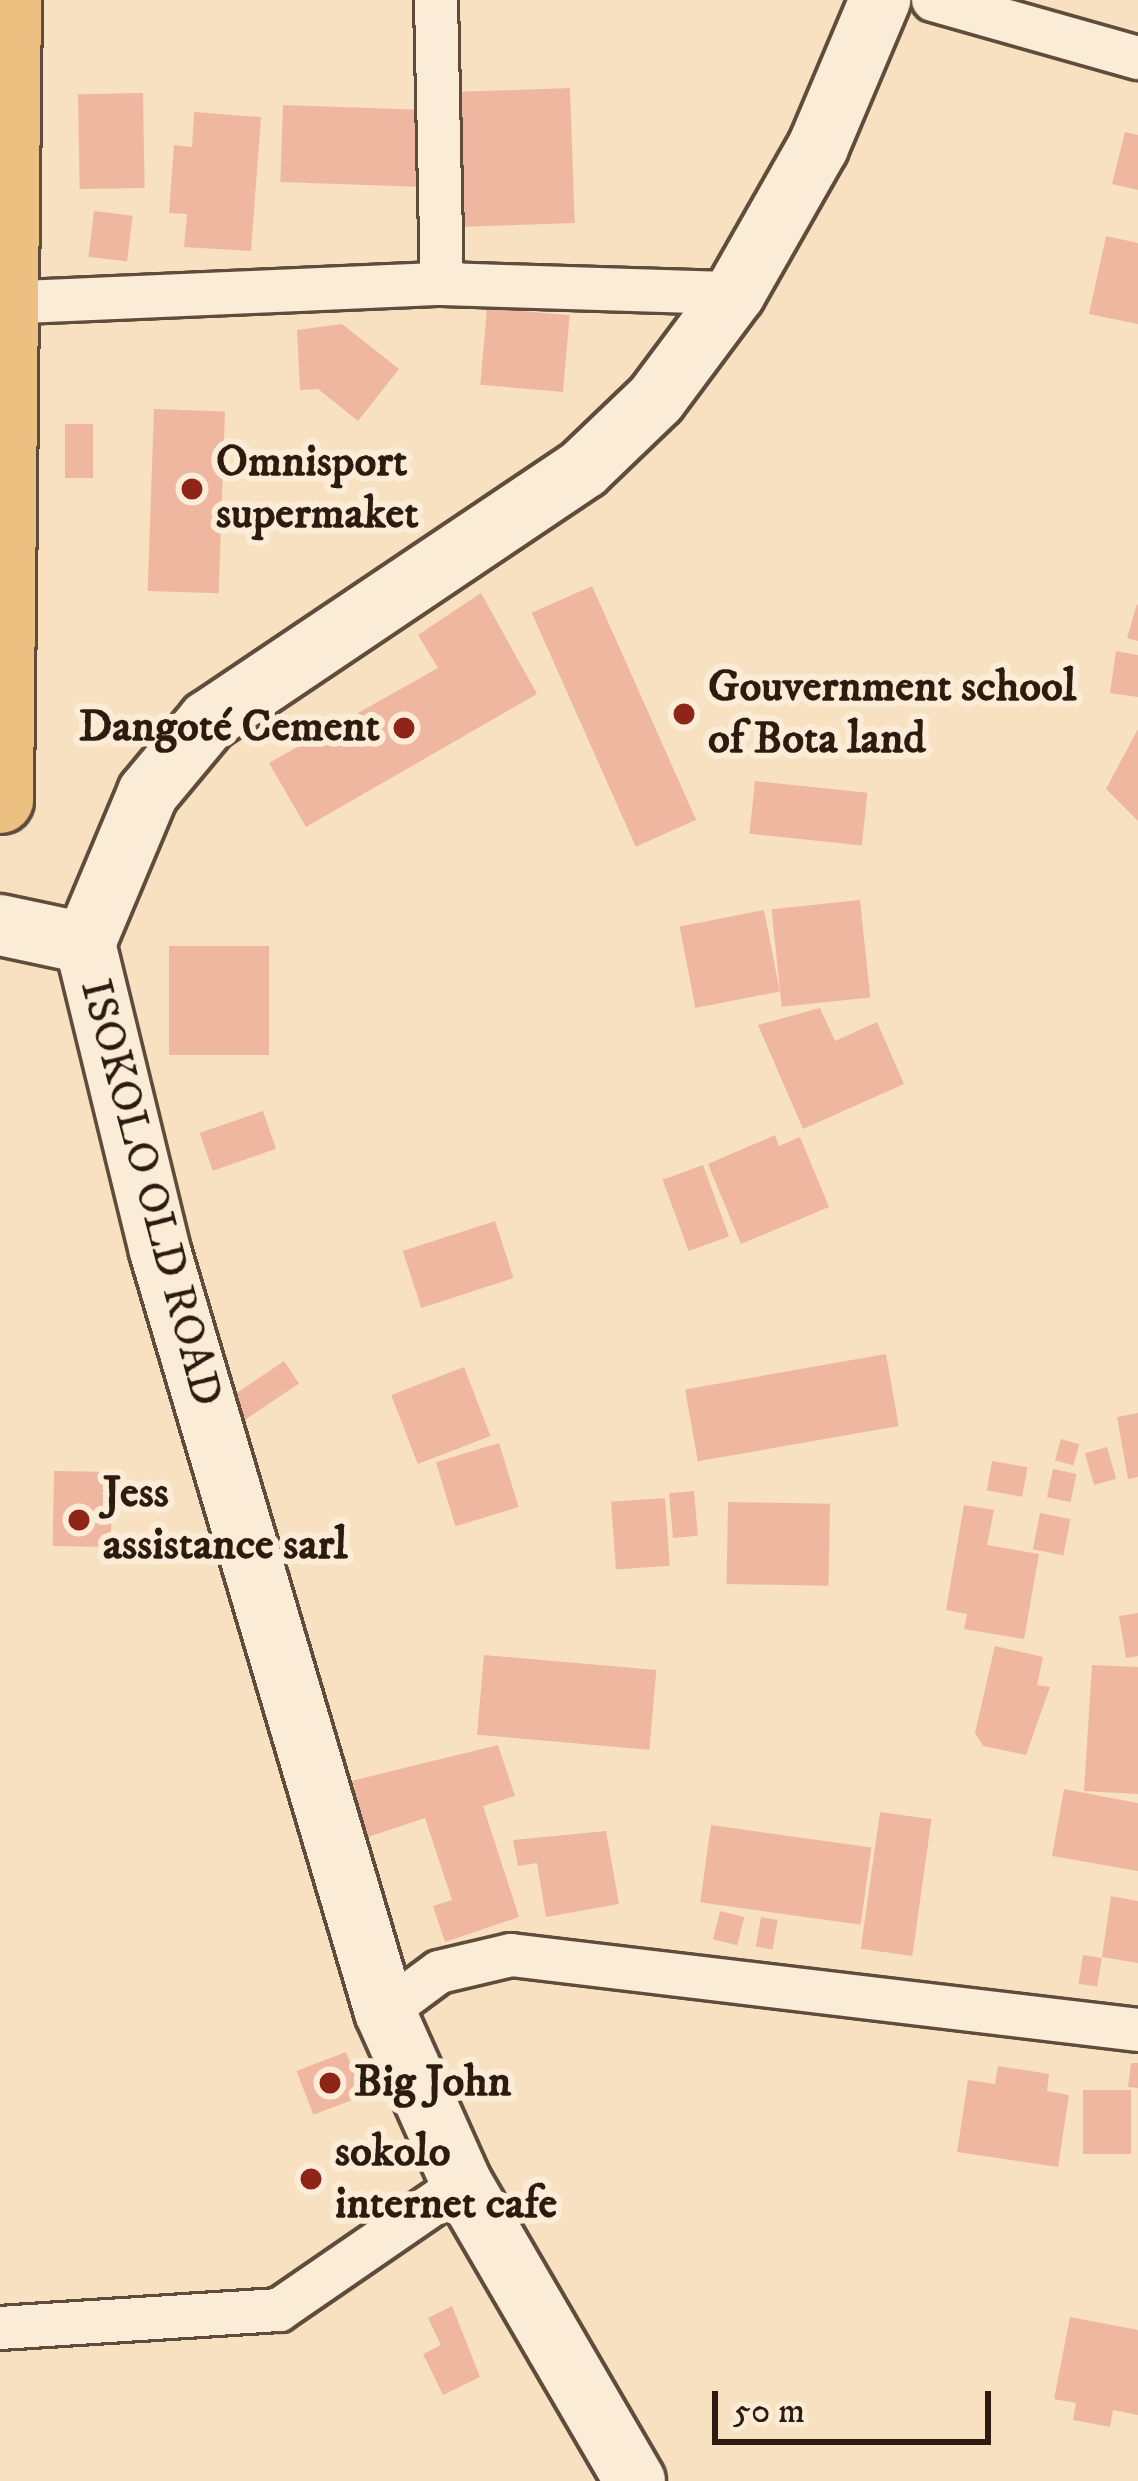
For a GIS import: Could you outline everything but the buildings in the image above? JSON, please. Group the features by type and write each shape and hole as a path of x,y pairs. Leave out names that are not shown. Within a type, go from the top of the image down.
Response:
{"highway":[{"path":"0,800 1,303 8,0"}],"street":[{"path":"436,0 442,284"},
{"name":"ISOKOLO OLD ROAD","path":"635,2481 462,2184 385,2012 160,1250 85,943 148,793 208,721 583,469 656,399 734,293 818,147 880,0"},
{"path":"933,0 1138,58"},
{"path":"1,303 442,284 734,293"},
{"path":"0,925 85,943"},
{"path":"385,2012 439,1972 511,1955 1138,2030"},
{"path":"0,2328 279,2310 462,2184"}],"place":[{"name":"Omnisport supermaket","path":"192,489"},
{"name":"Gouvernment school of Bota land","path":"684,714"},
{"name":"Dangoté Cement","path":"404,728"},
{"name":"Jess assistance sarl","path":"79,1520"},
{"name":"Big John","path":"330,2083"},
{"name":"sokolo internet cafe","path":"311,2179"}]}
